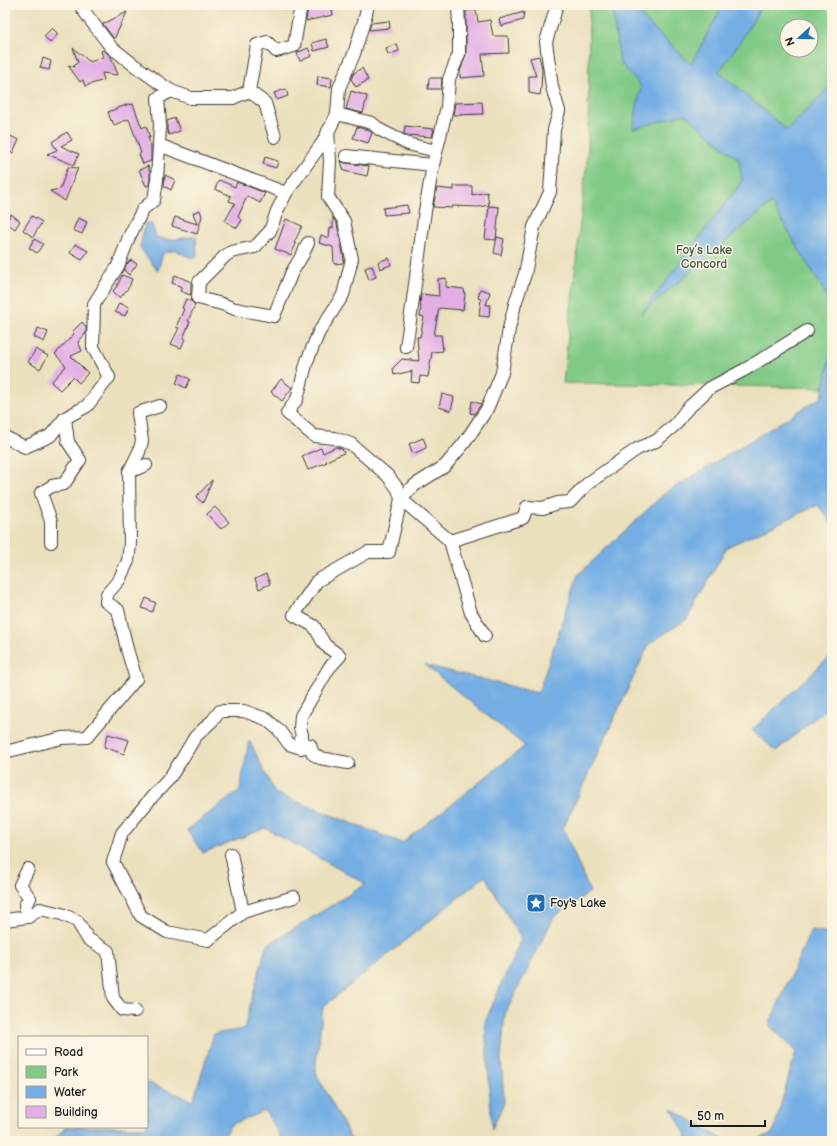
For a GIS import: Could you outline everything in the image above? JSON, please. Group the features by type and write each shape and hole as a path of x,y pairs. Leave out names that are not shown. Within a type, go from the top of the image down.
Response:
{"street":[{"path":"80,5 111,47 171,91 191,98 233,98 249,91"},
{"path":"249,91 257,45 267,42 276,51 294,46 301,5"},
{"path":"308,243 292,272 274,316 235,310 222,304 198,298 199,282 225,256 231,252 255,247 270,231 277,211 286,193 323,142 337,114 339,88 354,54 368,5"},
{"path":"406,346 433,165 447,107 450,79 459,54 458,5"},
{"path":"401,499 415,485 444,466 464,442 488,409 502,373 509,329 515,304 525,274 534,227 550,192 554,130 559,111 552,87 546,42 557,5"},
{"path":"5,438 25,447 50,436 65,418 87,406 109,377 93,347 94,304 118,266 129,237 143,210 154,200 157,180 160,124 158,98 171,91"},
{"path":"249,91 265,103 275,137"},
{"path":"337,114 372,123 380,130 408,144 436,151"},
{"path":"310,745 306,745 301,738 301,716 329,668 340,656 325,645 314,626 294,615 312,579 368,552 389,552 401,499 398,489 388,476 351,444 334,438 314,436 287,413 297,399 307,362 319,332 342,295 352,259 344,222 328,197 330,161 328,131"},
{"path":"159,145 286,193"},
{"path":"346,156 433,165"},
{"path":"450,541 523,518 527,507 543,508 558,503 570,502 587,484 636,449 656,441 676,424 686,410 710,388 746,369 807,331"},
{"path":"5,752 62,738 87,737 136,679 118,610 106,602 107,594 118,580 128,561 130,545 129,472 139,452 142,441 138,413 160,406"},
{"path":"51,542 51,521 41,493 52,486 64,484 80,460 68,442 65,418"},
{"path":"129,472 146,465"},
{"path":"401,499 450,541 471,613 485,636"},
{"path":"294,897 243,912 208,940 167,932 141,916 113,862 122,833 168,780 195,737 220,711 244,711 266,719 279,730 289,744 301,748 310,745"},
{"path":"310,745 313,754 320,758 348,763"},
{"path":"231,854 243,912"},
{"path":"28,869 20,886 30,898 25,905 28,917"},
{"path":"5,920 28,917 40,909 62,914 77,921 88,938 108,951 113,998 122,1010 135,1011"}],"green space":[{"name":"Foy’s Lake Concord","path":"589,5 832,5 832,388 563,383 588,149"}],"water":[{"path":"618,5 637,5 644,19 691,64 723,5 762,5 742,39 719,72 787,130 832,84 832,304 771,203 641,314 742,181 739,160 685,114 633,129 641,86 620,63 612,9"},
{"path":"145,223 152,224 156,237 176,239 196,236 197,257 189,257 176,250 163,253 158,271 140,248"},
{"name":"Foy's Lake","path":"832,348 832,524 818,505 727,547 687,619 649,644 563,828 590,892 554,917 505,1014 501,1058 504,1103 492,1129 485,1022 521,939 485,876 323,1007 315,1071 352,1141 283,1141 265,1111 230,1125 222,1141 52,1141 65,1128 148,1128 148,1082 193,1101 214,1034 244,1029 266,946 366,884 265,828 203,853 187,830 240,790 249,740 275,793 402,843 525,746 425,665 538,693 578,575 665,493 822,397"},
{"path":"832,654 832,704 776,751 752,730"},
{"path":"811,930 832,933 832,1141 754,1141 773,1133 796,1051 769,1025"},
{"path":"672,1109 726,1141 689,1141"}],"building":[{"path":"308,5 331,5 333,15 306,21"},
{"path":"476,10 478,22 490,20 493,36 508,36 509,53 482,54 484,76 460,78 460,72 466,54 466,11"},
{"path":"127,12 114,39 103,24"},
{"path":"524,12 523,20 501,26 499,19"},
{"path":"389,21 390,28 369,30 371,23"},
{"path":"52,28 58,34 50,43 44,36"},
{"path":"326,39 329,47 314,51 312,43"},
{"path":"397,44 399,51 388,55 386,48"},
{"path":"73,48 90,62 103,57 101,51 104,50 111,57 118,75 102,73 104,80 85,86 83,80 80,82 68,65 75,67 74,66 78,62"},
{"path":"308,48 312,56 300,61 297,53"},
{"path":"539,56 542,69 540,95 529,93 529,76 536,76 530,58"},
{"path":"43,58 51,61 49,70 40,68"},
{"path":"362,68 368,80 356,87 351,79 354,73"},
{"path":"318,76 332,78 331,87 317,85"},
{"path":"429,78 442,78 441,89 428,89"},
{"path":"286,89 288,96 277,100 274,93"},
{"path":"351,91 367,96 363,113 346,109"},
{"path":"482,102 483,114 453,115 455,103"},
{"path":"129,104 133,104 142,128 146,126 150,138 148,137 151,147 151,161 143,164 139,154 141,153 129,119 114,125 108,112"},
{"path":"175,118 180,131 169,135 167,130 167,121"},
{"path":"405,126 434,129 432,137 406,135 404,134"},
{"path":"357,127 368,130 372,133 368,143 353,138"},
{"path":"67,132 72,140 61,146 79,154 74,165 47,154 57,150 52,142"},
{"path":"8,135 19,140 13,153 5,150 5,142"},
{"path":"265,157 278,161 276,168 263,164"},
{"path":"341,161 345,163 369,166 367,176 344,171"},
{"path":"148,166 150,179 149,185 146,186 139,170"},
{"path":"68,167 78,168 65,201 50,191 60,189"},
{"path":"165,175 175,180 171,190 164,186"},
{"path":"219,180 235,187 237,182 265,193 260,203 247,196 238,217 242,220 237,228 225,221 235,203 229,201 231,196 215,189"},
{"path":"454,186 472,186 472,195 487,192 489,205 479,207 452,206 452,208 433,207 437,188 454,190"},
{"path":"407,205 409,213 384,215 383,208"},
{"path":"489,206 499,207 496,240 485,239"},
{"path":"200,210 202,216 197,234 172,226 175,217 197,224 193,213"},
{"path":"11,214 20,221 15,229 6,222"},
{"path":"32,216 42,222 33,237 23,230"},
{"path":"333,217 337,224 344,259 343,263 334,264 333,247 319,243 321,235 329,238 330,228 333,228"},
{"path":"78,218 87,222 82,234 73,230"},
{"path":"286,219 302,226 294,243 296,244 291,255 275,249"},
{"path":"497,237 504,239 501,255 494,253"},
{"path":"34,239 43,244 37,253 29,248"},
{"path":"75,244 88,251 82,260 70,253"},
{"path":"389,258 391,265 380,269 378,262"},
{"path":"131,260 137,264 129,275 124,270 126,265"},
{"path":"372,266 376,277 369,280 365,268"},
{"path":"122,275 132,279 129,287 120,298 113,291"},
{"path":"175,275 191,282 190,295 180,291 182,287 172,283"},
{"path":"446,278 446,287 464,289 465,295 463,310 439,308 434,335 441,335 443,351 432,352 428,377 420,376 419,383 411,382 412,371 394,375 393,368 402,359 419,361 417,337 420,337 424,317 420,316 421,294 439,296 438,279"},
{"path":"480,289 490,292 486,305 490,305 489,317 479,316 481,299 478,298"},
{"path":"186,299 195,305 188,321 190,322 183,338 185,339 181,348 171,344 179,328 176,327 184,309 182,308"},
{"path":"119,303 129,307 125,316 115,312"},
{"path":"82,322 86,327 86,333 78,342 82,351 71,356 88,373 79,383 73,377 60,390 51,382 66,366 55,354 74,334 72,332"},
{"path":"38,328 48,332 44,342 34,337"},
{"path":"36,349 48,356 40,369 28,362"},
{"path":"180,374 190,379 186,388 176,383"},
{"path":"281,379 292,388 282,401 271,392"},
{"path":"442,394 454,397 451,411 439,407"},
{"path":"472,401 481,404 474,414 470,413"},
{"path":"423,438 426,448 413,454 409,444"},
{"path":"336,447 342,449 344,453 308,470 302,456 321,448 323,453"},
{"path":"212,481 203,503 196,497"},
{"path":"215,507 229,522 221,529 207,514"},
{"path":"266,574 270,584 259,589 255,579"},
{"path":"146,598 156,603 152,612 142,608"},
{"path":"108,734 129,740 124,754 104,747"}],"place":[{"name":"Foy's Lake","path":"536,903"}]}
